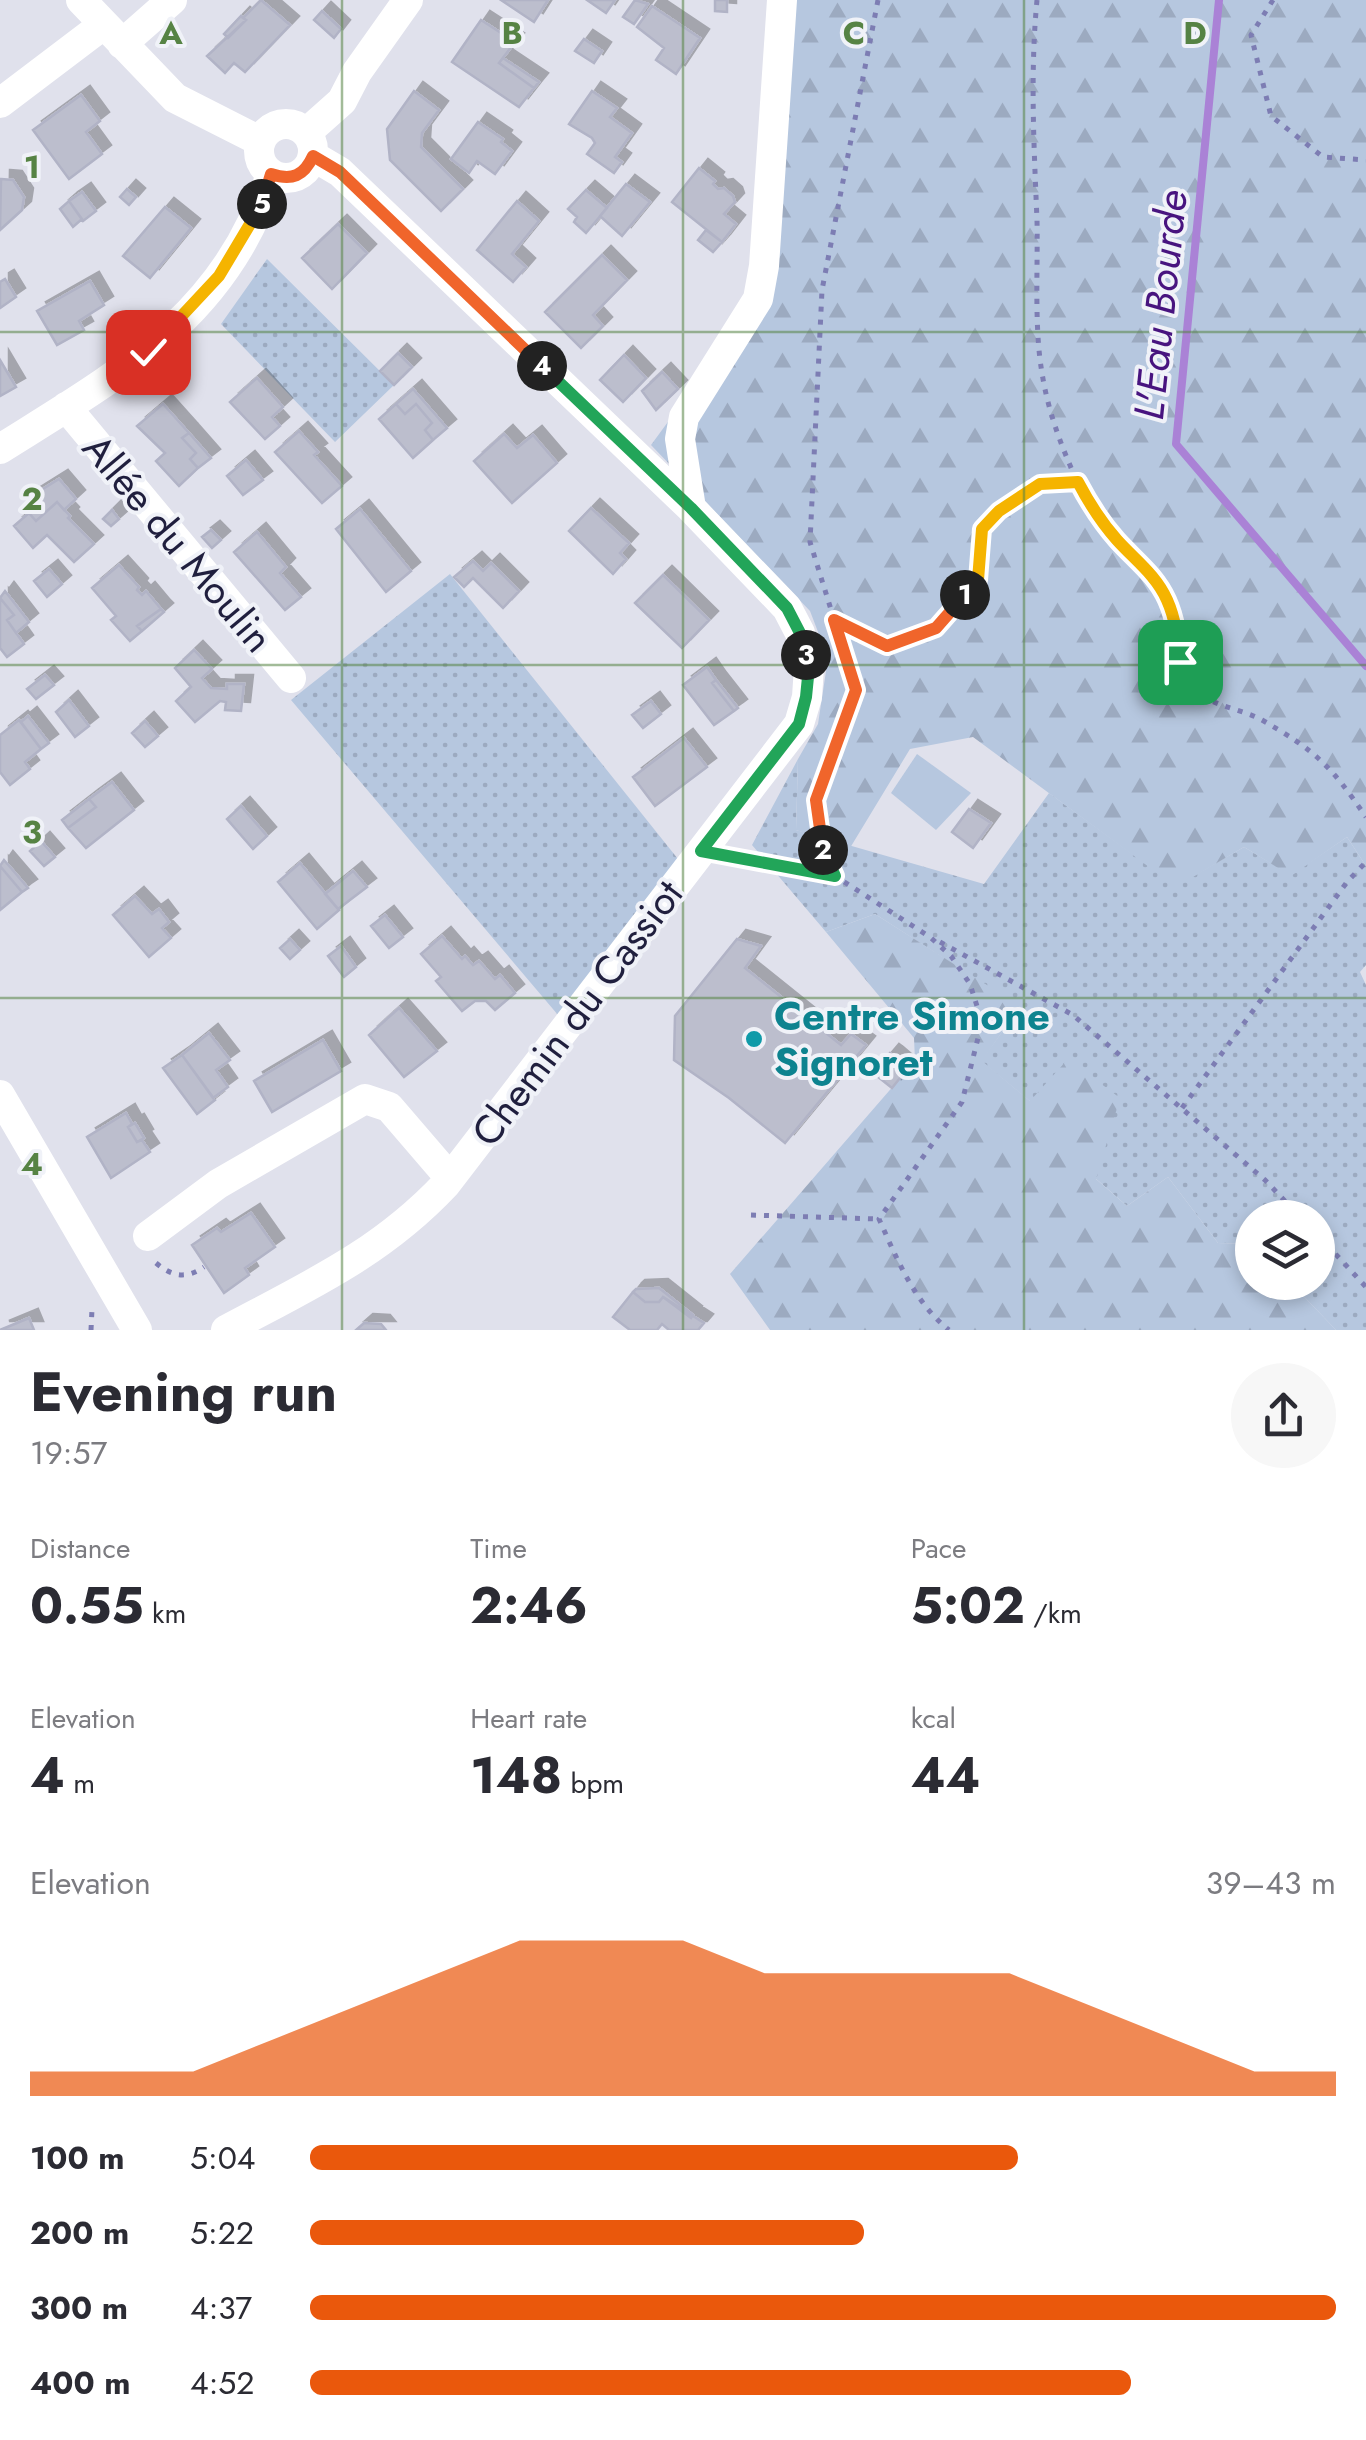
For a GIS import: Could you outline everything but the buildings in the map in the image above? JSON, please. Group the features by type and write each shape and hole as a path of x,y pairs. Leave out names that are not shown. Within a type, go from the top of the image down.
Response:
{"street":[{"path":"81,0 175,98 260,140"},
{"path":"0,103 172,0"},
{"path":"310,144 297,126 276,126 260,140 259,160 271,174 284,178 297,177 308,168 310,144 408,0"},
{"path":"691,508 680,439 684,417 758,299 764,266 782,0"},
{"name":"Chemin du Cassiot","path":"226,1330 382,1243 412,1220 450,1178 799,724 809,667 800,633 787,608 691,508 310,144"},
{"path":"0,449 148,352 202,297 260,209 271,174"},
{"name":"Allée du Moulin","path":"66,407 211,607 291,678"},
{"path":"0,1095 136,1330"},
{"path":"148,1245 218,1184 365,1099 389,1107 450,1178"}],"path":[{"path":"835,876 822,846 816,800 856,690 810,542 822,290 878,0"},
{"path":"1037,0 1031,66 1041,370 1054,429 1093,510 1148,570 1167,600 1180,662 1189,683 1207,698 1257,718 1318,754 1366,817"},
{"path":"1274,0 1251,35 1271,116 1322,157 1366,160"},
{"path":"834,620 887,646 936,628 978,580 982,529 999,511 1040,484 1078,482"},
{"path":"701,851 835,876 930,937 1073,1015 1283,1200"},
{"path":"1182,1108 1347,882 1366,862"},
{"path":"879,1219 962,1102 982,1022 970,984 951,956 930,937"},
{"path":"751,1214 879,1219"},
{"path":"879,1219 897,1260 929,1314 946,1329"},
{"path":"148,1245 173,1275 194,1274 204,1267"},
{"path":"1335,1254 1366,1287"}],"green space":[{"path":"782,0 1366,0 1366,866 1347,837 1291,876 1244,847 1176,887 973,737 910,749 850,848 796,830 798,759 818,724 828,658 810,611 651,445 758,299"},
{"path":"267,259 394,385 335,442 221,324"},
{"path":"450,574 678,859 558,1015 291,700"},
{"path":"917,754 971,793 936,830 891,793"},
{"path":"798,759 796,830 984,884 1049,793 1176,886 1244,847 1291,875 1347,837 1366,866 1366,965 1360,972 1366,985 1366,1330 1336,1330 1307,1300 1335,1300 1335,1200 1235,1200 1235,1244 1218,1243 1168,1177 1127,1206 1095,1178 1119,1098 1068,1060 1031,1102 981,1061 1020,1007 875,914 826,932 752,845"},
{"path":"875,914 1020,1006 982,1061 1030,1101 1068,1059 1120,1098 1096,1179 1127,1206 1168,1177 1218,1243 1235,1244 1235,1300 1307,1300 1336,1330 770,1330 730,1274 915,1061 914,1038 826,932"}],"waterway":[{"name":"L'Eau Bourde","path":"1219,0 1176,444 1366,666"}],"place":[{"name":"Centre Simone Signoret","path":"754,1039"}],"route":[{"path":"148,352 219,276 260,209 271,174 297,177 308,168 313,156 340,172 691,508 787,608 800,633 809,667 799,724 701,851 835,876 822,846 816,800 856,690 834,620 887,646 936,628 978,580 982,529 999,511 1040,484 1078,482 1093,510 1148,570 1167,600 1180,662"}]}
